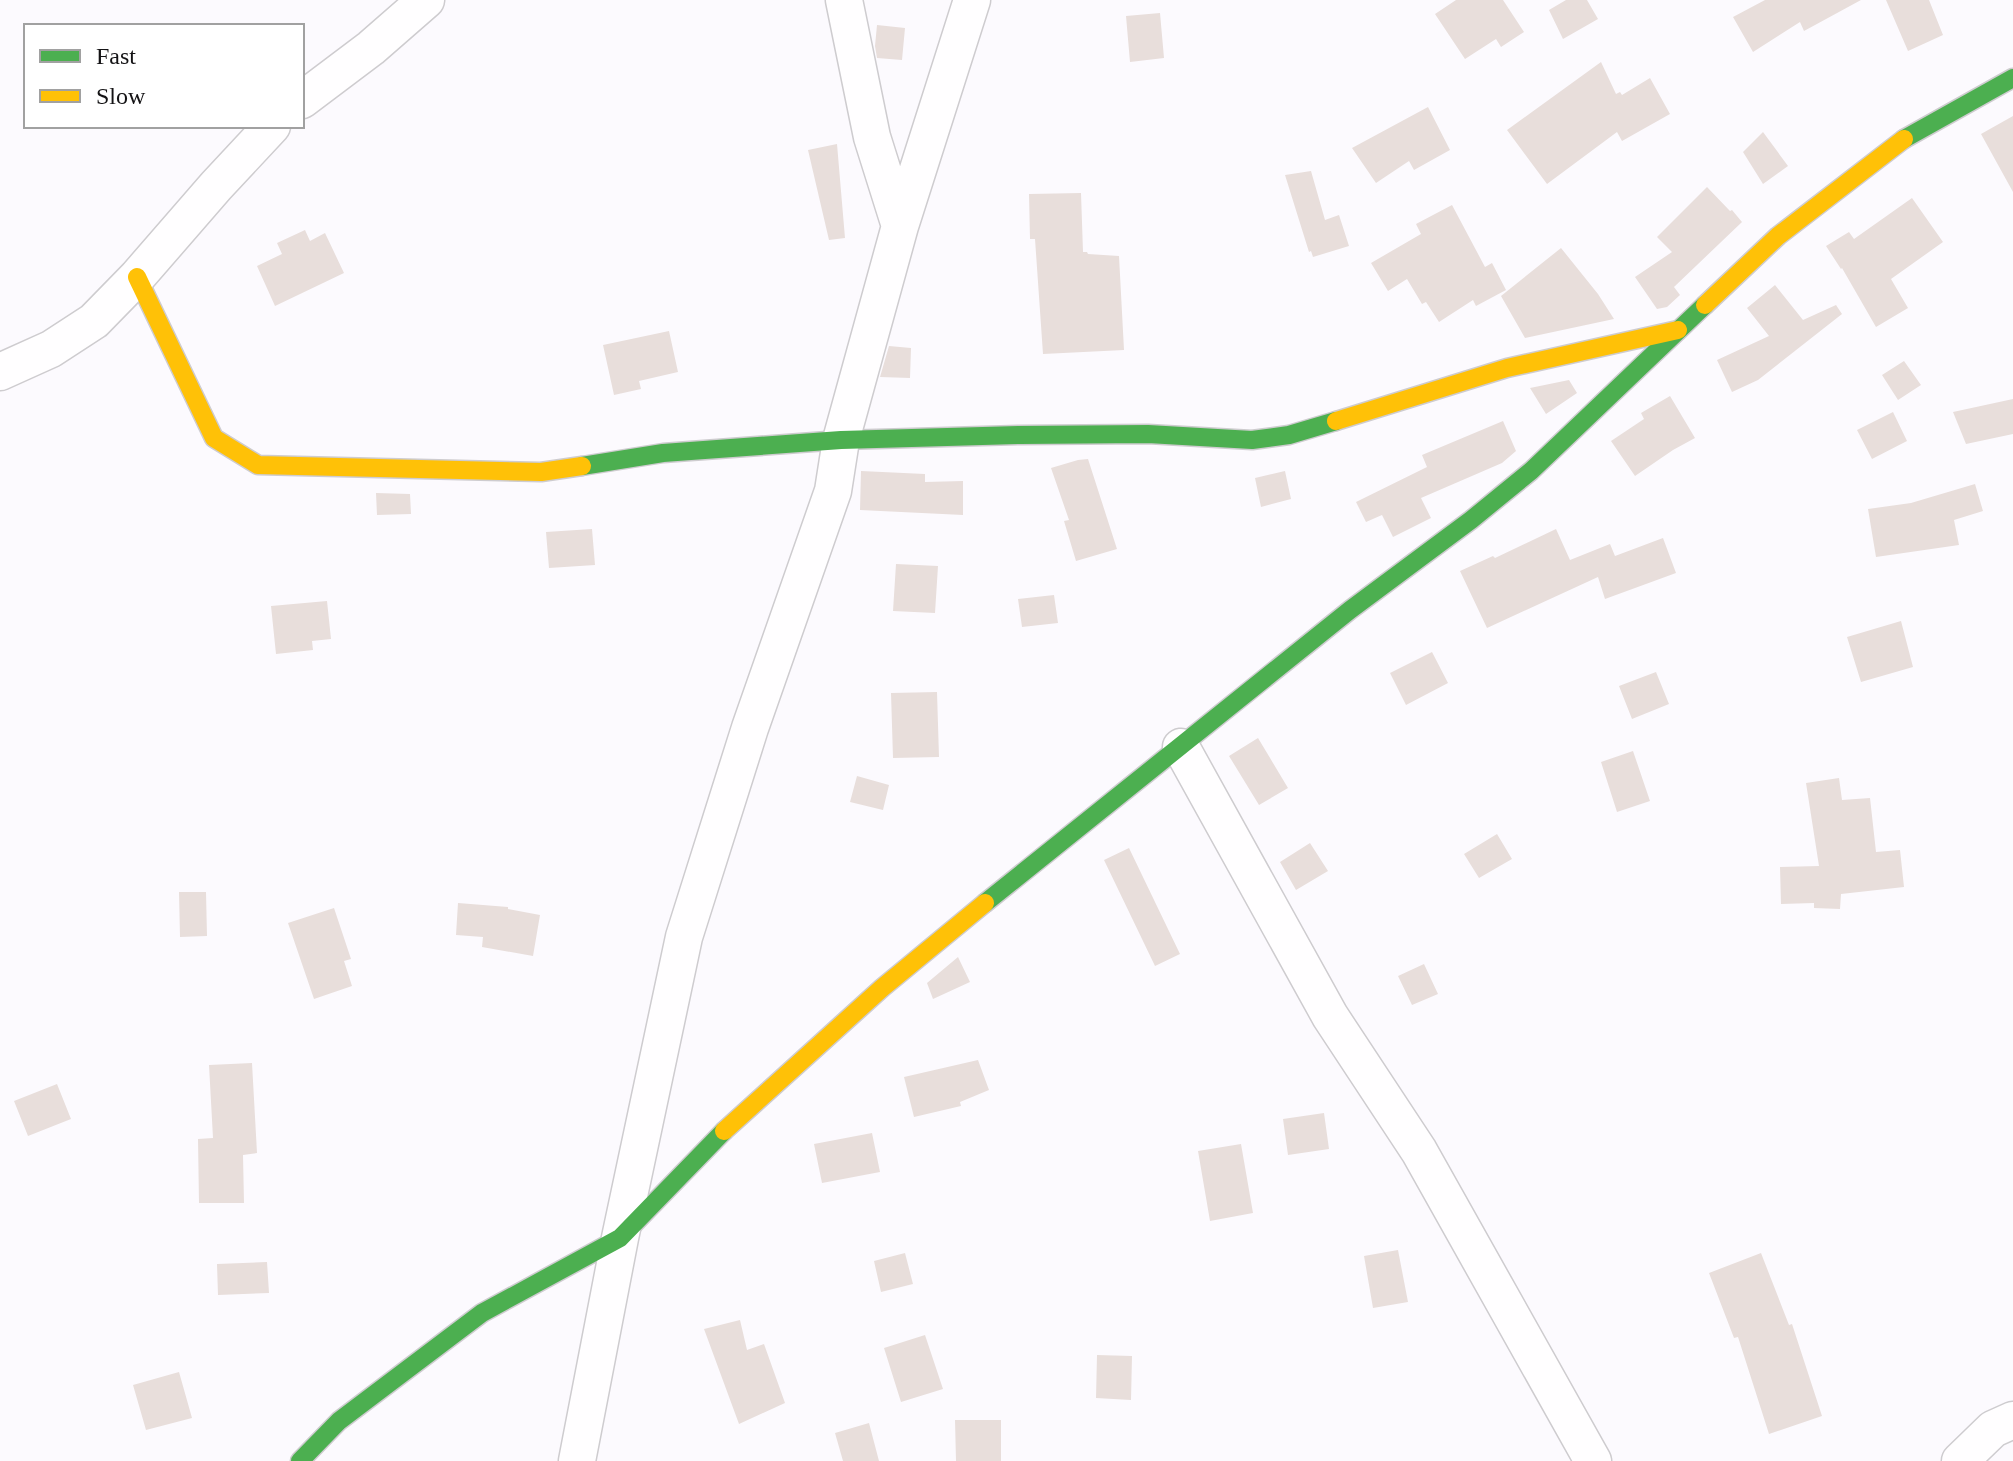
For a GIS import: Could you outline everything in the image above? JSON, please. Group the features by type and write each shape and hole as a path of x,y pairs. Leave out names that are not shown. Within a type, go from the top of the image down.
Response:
{"street":[{"path":"304,98 371,48 426,0"},
{"path":"844,0 872,137 900,226"},
{"path":"577,1461 620,1238 684,937 750,728 833,491 841,440 900,226 972,0"},
{"path":"300,1461 339,1421 482,1313 620,1238 728,1127 882,988 1350,610 1531,471 1778,236 1901,140 2013,78"},
{"path":"0,372 51,349 94,321 270,128"},
{"path":"137,277 214,438 258,465 541,472 663,453 841,440 1134,434 1252,440 1300,432 1507,368 1678,330"},
{"path":"1181,747 1330,1016 1419,1151 1593,1461"},
{"path":"1960,1461 1993,1429 2013,1420"}],"building":[{"path":"1456,0 1503,0 1524,32 1501,47 1496,39 1465,59 1435,14"},
{"path":"1566,0 1587,0 1598,19 1563,39 1549,10"},
{"path":"1765,0 1861,0 1804,31 1800,22 1753,52 1733,17"},
{"path":"1886,0 1929,0 1943,35 1908,51"},
{"path":"1160,13 1164,58 1130,62 1126,16"},
{"path":"877,25 905,28 902,60 877,58"},
{"path":"1601,62 1616,94 1620,92 1622,95 1650,78 1670,114 1622,141 1617,132 1547,184 1507,130"},
{"path":"1428,107 1450,150 1414,170 1409,161 1376,183 1352,148"},
{"path":"2013,116 2013,192 1981,134"},
{"path":"1763,132 1788,166 1763,184 1743,152"},
{"path":"837,144 845,238 829,240 808,150"},
{"path":"1311,171 1325,220 1339,215 1349,246 1313,257 1285,175"},
{"path":"1707,187 1742,222 1674,287 1680,295 1667,307 1657,309 1635,277 1672,252 1657,237"},
{"path":"1081,193 1083,252 1119,256 1124,350 1043,354 1035,239 1030,239 1029,194"},
{"path":"1912,198 1943,242 1891,279 1908,308 1876,327 1826,246 1849,232 1854,239"},
{"path":"1452,205 1485,267 1492,263 1506,290 1476,306 1473,300 1439,322 1426,302 1422,304 1407,279 1388,291 1371,263 1421,234 1416,224"},
{"path":"305,230 310,241 325,233 344,273 275,306 257,266 282,254 277,243"},
{"path":"1561,248 1614,319 1525,338 1501,296"},
{"path":"1775,285 1803,320 1836,305 1842,314 1758,380 1732,392 1717,360 1769,336 1747,308"},
{"path":"669,331 678,372 639,381 641,389 614,395 603,345"},
{"path":"889,346 911,348 910,378 880,377"},
{"path":"1904,361 1921,385 1898,400 1882,375"},
{"path":"1569,380 1577,393 1546,414 1530,388"},
{"path":"1670,396 1695,438 1635,476 1611,441 1644,419 1641,413"},
{"path":"2013,399 2013,434 1966,444 1953,412"},
{"path":"1893,412 1907,441 1872,459 1857,430"},
{"path":"1503,421 1516,451 1502,463 1421,498 1431,518 1393,537 1382,515 1366,522 1356,502 1427,467 1422,455"},
{"path":"1088,459 1117,549 1076,561 1064,521 1069,520 1051,468"},
{"path":"861,471 925,474 925,482 963,481 963,515 860,510"},
{"path":"1285,471 1291,499 1261,507 1255,478"},
{"path":"1975,484 1983,511 1954,520 1959,545 1876,557 1868,509 1911,503"},
{"path":"376,493 410,494 411,514 377,515"},
{"path":"592,529 595,565 549,568 546,532"},
{"path":"1556,529 1570,560 1610,544 1615,556 1663,538 1676,573 1605,599 1598,577 1487,628 1460,571"},
{"path":"896,564 938,566 935,613 893,611"},
{"path":"1054,595 1058,623 1022,627 1018,599"},
{"path":"327,601 331,639 312,641 313,650 276,654 271,606"},
{"path":"1901,621 1913,667 1861,682 1847,637"},
{"path":"1432,652 1448,683 1406,705 1390,673"},
{"path":"1656,672 1669,704 1632,719 1619,686"},
{"path":"937,692 939,757 893,758 891,693"},
{"path":"1258,738 1288,788 1259,805 1229,756"},
{"path":"1633,751 1650,801 1617,812 1601,762"},
{"path":"857,776 889,785 883,810 850,802"},
{"path":"1839,778 1842,800 1870,798 1876,852 1900,850 1904,887 1841,894 1840,909 1814,908 1814,903 1781,904 1780,867 1819,866 1806,783"},
{"path":"1497,834 1512,859 1479,878 1464,854"},
{"path":"1310,843 1328,871 1296,890 1280,862"},
{"path":"1129,848 1180,954 1155,966 1104,860"},
{"path":"179,892 206,892 207,936 180,937"},
{"path":"458,903 508,907 540,915 533,956 482,947 483,937 456,935"},
{"path":"334,908 351,959 344,961 352,986 314,999 288,923"},
{"path":"958,957 970,982 933,999 927,983"},
{"path":"1424,964 1438,994 1412,1005 1398,976"},
{"path":"978,1060 989,1090 960,1102 961,1106 914,1117 904,1077"},
{"path":"252,1063 257,1153 243,1155 244,1203 199,1203 198,1139 213,1138 209,1065"},
{"path":"57,1084 71,1119 28,1136 14,1101"},
{"path":"1324,1113 1329,1149 1288,1155 1283,1119"},
{"path":"872,1133 880,1172 822,1183 814,1144"},
{"path":"1241,1144 1253,1213 1210,1221 1198,1151"},
{"path":"1398,1250 1408,1302 1373,1308 1364,1256"},
{"path":"905,1253 913,1284 881,1292 874,1261"},
{"path":"1761,1253 1789,1325 1792,1324 1822,1416 1769,1434 1738,1337 1734,1338 1709,1273"},
{"path":"267,1262 269,1293 218,1295 217,1264"},
{"path":"740,1320 747,1350 764,1344 785,1403 739,1424 704,1329"},
{"path":"925,1335 943,1389 901,1402 884,1348"},
{"path":"1097,1355 1132,1356 1131,1400 1096,1398"},
{"path":"179,1372 192,1418 146,1430 133,1385"},
{"path":"955,1420 1001,1420 1001,1461 956,1461"},
{"path":"869,1423 879,1461 843,1461 835,1433"}],"traffic: fast":[{"path":"1904,139 2013,78"},
{"path":"985,903 1350,610 1531,471 1705,305"},
{"path":"582,466 663,453 841,440 1148,434 1252,440 1289,435 1336,421"},
{"path":"300,1461 339,1421 482,1313 620,1238 724,1131"}],"traffic: slow":[{"path":"1705,305 1778,236 1904,139"},
{"path":"137,277 214,438 258,465 541,472 582,466"},
{"path":"1336,421 1507,368 1678,330"},
{"path":"724,1131 882,988 985,903"}]}
